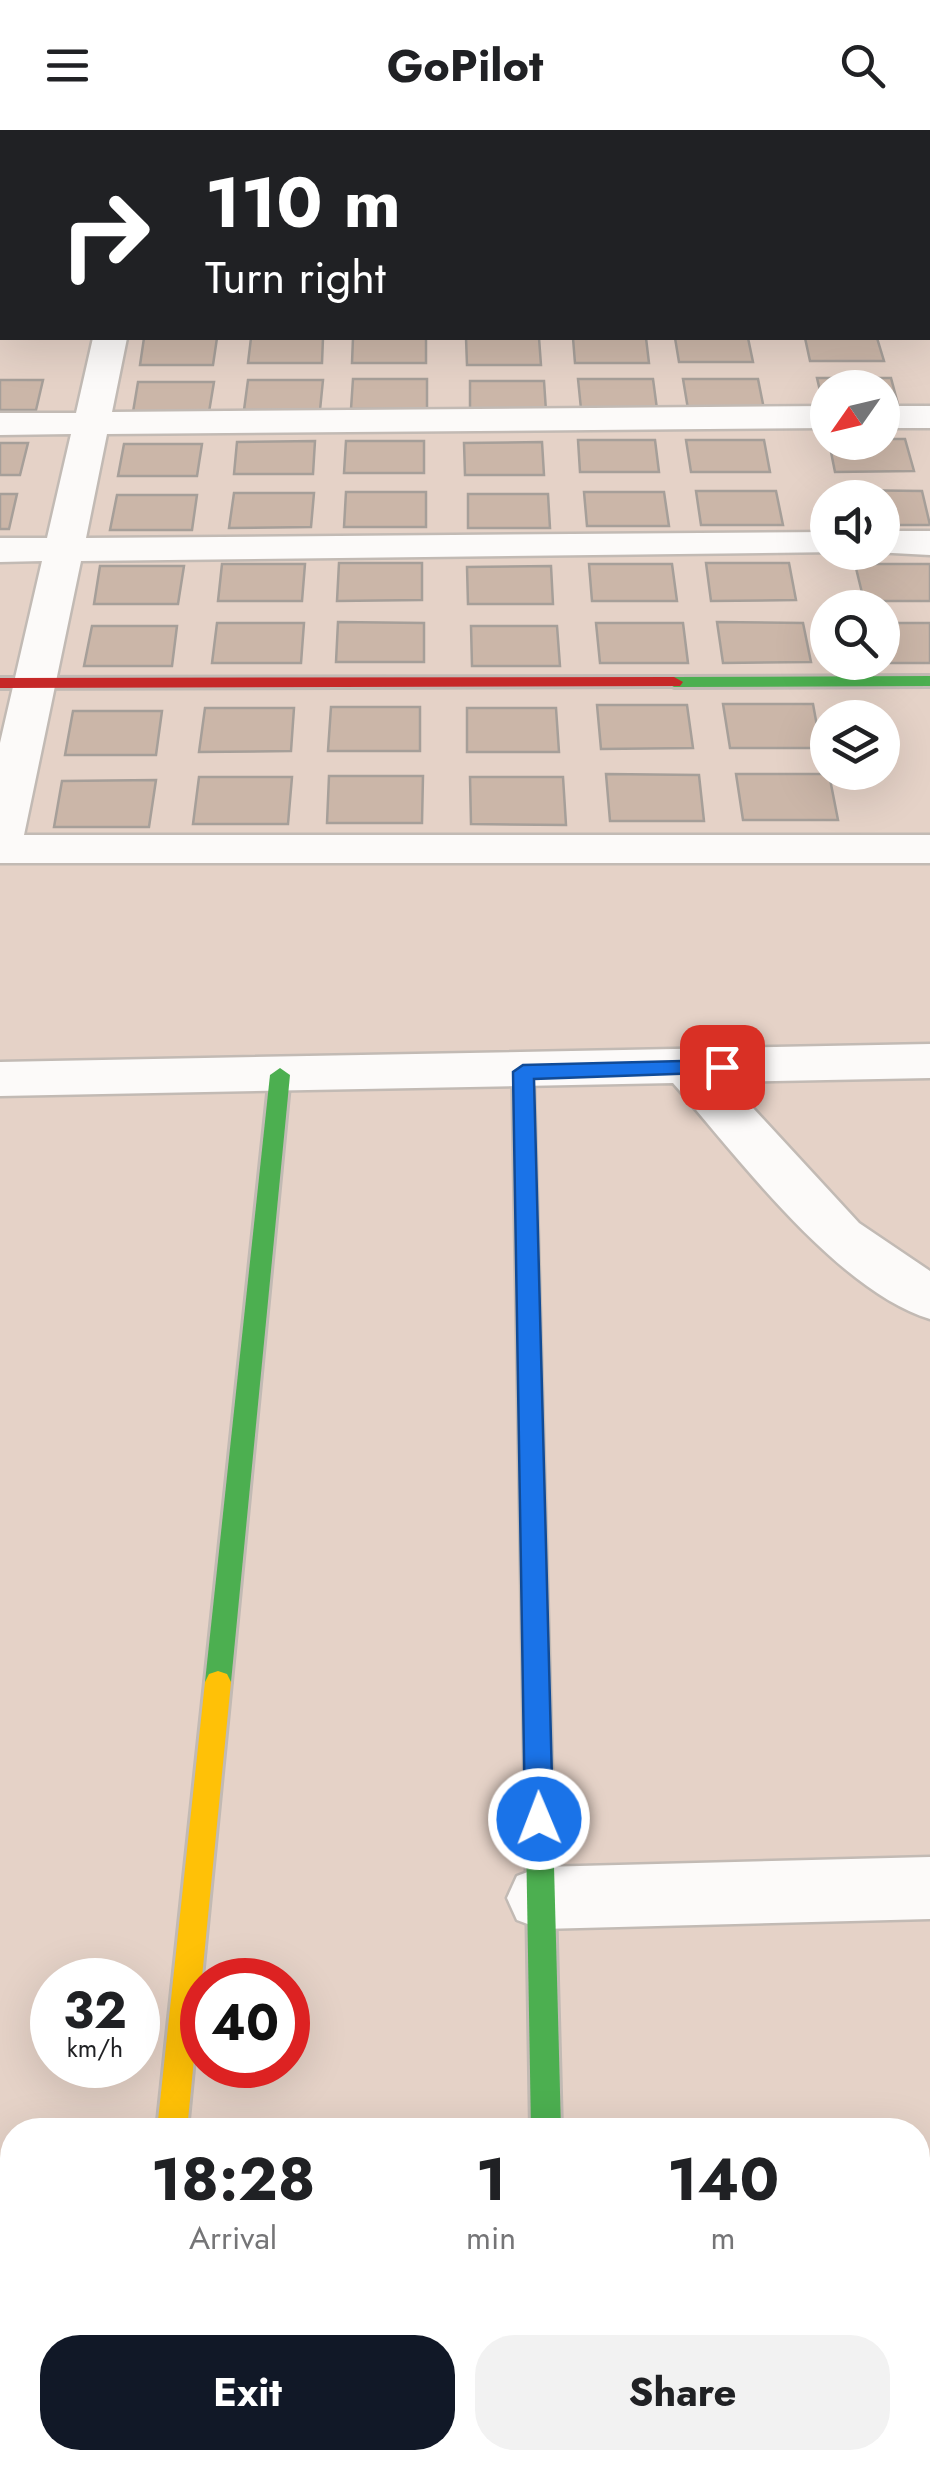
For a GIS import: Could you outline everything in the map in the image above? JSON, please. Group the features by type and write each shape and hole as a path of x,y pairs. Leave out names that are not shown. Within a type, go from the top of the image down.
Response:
{"street":[{"path":"0,841 17,683 63,550 110,340"},
{"path":"900,417 930,416"},
{"path":"0,424 810,418"},
{"path":"900,543 930,543"},
{"path":"0,550 810,544"},
{"path":"17,683 930,681"},
{"path":"0,849 930,850"},
{"path":"0,1079 523,1072 930,1061"},
{"path":"688,1068 840,1238 930,1299"},
{"path":"523,1072 546,2118"},
{"path":"173,2118 280,1075"},
{"path":"541,1898 930,1888"}],"shaded area":[{"path":"0,340 930,340 930,2118 0,2118"}],"building":[{"path":"144,340 217,340 213,365 140,365"},
{"path":"251,340 323,340 322,363 248,363"},
{"path":"353,340 426,340 426,363 352,363"},
{"path":"466,340 539,340 541,365 467,365"},
{"path":"573,340 646,340 649,363 575,363"},
{"path":"675,340 748,340 753,362 679,362"},
{"path":"805,340 878,340 884,361 810,361"},
{"path":"353,379 427,379 427,409 351,409"},
{"path":"578,379 653,379 657,409 581,409"},
{"path":"683,379 758,379 764,409 688,409"},
{"path":"0,380 43,380 36,410 0,410"},
{"path":"248,380 323,380 320,410 244,410"},
{"path":"470,381 544,381 546,411 470,412"},
{"path":"138,382 214,382 209,412 133,412"},
{"path":"900,439 905,439 914,471 835,472 833,460 900,460"},
{"path":"578,440 655,440 659,472 580,472"},
{"path":"686,440 764,440 770,472 691,472"},
{"path":"315,441 313,474 234,474 237,442"},
{"path":"346,441 424,441 424,473 344,473"},
{"path":"542,442 544,475 465,475 464,443"},
{"path":"0,443 28,443 20,475 0,475"},
{"path":"124,444 202,444 197,476 118,476"},
{"path":"696,491 776,491 783,525 701,525"},
{"path":"900,491 922,491 930,525 900,525"},
{"path":"346,492 426,492 426,527 344,527"},
{"path":"584,492 664,492 669,526 587,526"},
{"path":"234,493 314,493 311,527 229,528"},
{"path":"0,494 17,494 9,529 0,529"},
{"path":"468,494 548,494 550,528 468,528"},
{"path":"117,495 197,495 192,530 110,530"},
{"path":"339,563 422,563 422,600 337,601"},
{"path":"706,563 789,563 796,600 711,601"},
{"path":"222,564 305,564 302,601 218,601"},
{"path":"589,564 672,564 677,601 592,601"},
{"path":"900,564 930,564 930,601 900,601 900,590 861,590 856,570 900,570"},
{"path":"100,566 184,566 178,604 94,604"},
{"path":"551,566 553,604 468,604 467,567"},
{"path":"338,622 424,623 424,662 336,662"},
{"path":"717,622 803,623 810,662 723,663"},
{"path":"217,623 304,623 301,663 212,663"},
{"path":"596,623 683,623 688,663 600,663"},
{"path":"900,623 930,623 930,663 900,663"},
{"path":"92,626 177,626 172,666 84,666"},
{"path":"471,626 557,626 560,666 472,666"},
{"path":"723,704 810,704 810,748 730,748"},
{"path":"597,705 687,705 693,748 601,749"},
{"path":"331,707 420,707 420,751 328,751"},
{"path":"205,708 294,708 291,751 199,752"},
{"path":"467,708 556,708 559,752 467,752"},
{"path":"73,711 162,711 156,755 65,755"},
{"path":"606,774 699,775 704,821 610,821"},
{"path":"736,774 810,774 810,790 832,790 838,820 743,820"},
{"path":"329,776 423,776 422,823 327,823"},
{"path":"199,777 292,777 288,824 193,824"},
{"path":"470,777 563,777 566,825 471,824"},
{"path":"156,780 149,827 54,827 62,781"}],"traffic: fast":[{"path":"674,682 930,681"},
{"path":"523,1072 546,2118"},
{"path":"218,1682 280,1075"}],"traffic: slow":[{"path":"173,2118 218,1682"}],"traffic: jam":[{"path":"0,683 674,682"}],"route":[{"path":"539,1819 523,1072 722,1067"}]}
